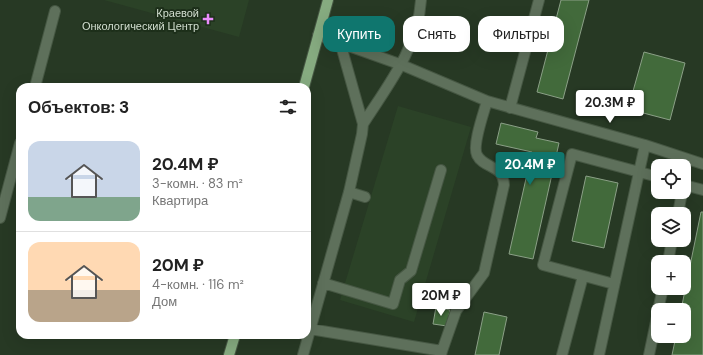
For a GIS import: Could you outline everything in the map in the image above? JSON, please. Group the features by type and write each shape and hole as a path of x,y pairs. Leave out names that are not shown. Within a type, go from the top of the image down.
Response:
{"main road":[{"path":"305,83 328,0"},
{"path":"229,355 234,339"}],"street":[{"path":"311,325 349,192 362,124 402,65 418,24 421,0"},
{"path":"510,108 539,0"},
{"path":"36,83 55,11"},
{"path":"318,35 323,37"},
{"path":"343,52 362,124"},
{"path":"367,52 402,65 487,101 645,145 703,164"},
{"path":"311,329 442,353 456,311 484,273 504,185 504,177 500,171 481,160 476,154 476,146 487,101"},
{"path":"599,355 645,145"},
{"path":"614,284 543,265 572,154 651,176"},
{"path":"0,218 16,158"},
{"path":"323,283 393,304 400,280 412,271 441,170"},
{"path":"691,187 703,190"},
{"path":"349,192 366,197"},
{"path":"562,355 583,276"},
{"path":"306,353 308,339"},
{"path":"649,355 651,343"}],"shaded area":[{"name":"Краевой Онкологический Центр","path":"104,0 249,0 239,37"},
{"path":"398,106 471,127 414,322 340,300"}],"building":[{"path":"561,0 589,0 563,99 537,92 547,52 564,52 564,16 557,16"},
{"path":"644,52 685,63 670,120 628,109"},
{"path":"501,123 538,132 536,138 559,143 533,259 509,254 532,152 496,144"},
{"path":"586,176 618,183 604,248 572,241"},
{"path":"701,212 703,212 703,355 672,355 675,343 691,343 691,303 682,303 684,295 691,295 691,261"},
{"path":"436,307 450,310 447,326 433,324"},
{"path":"484,312 507,317 499,355 475,355"}],"place":[{"name":"Краевой Онкологический Центр","path":"208,19"}]}
